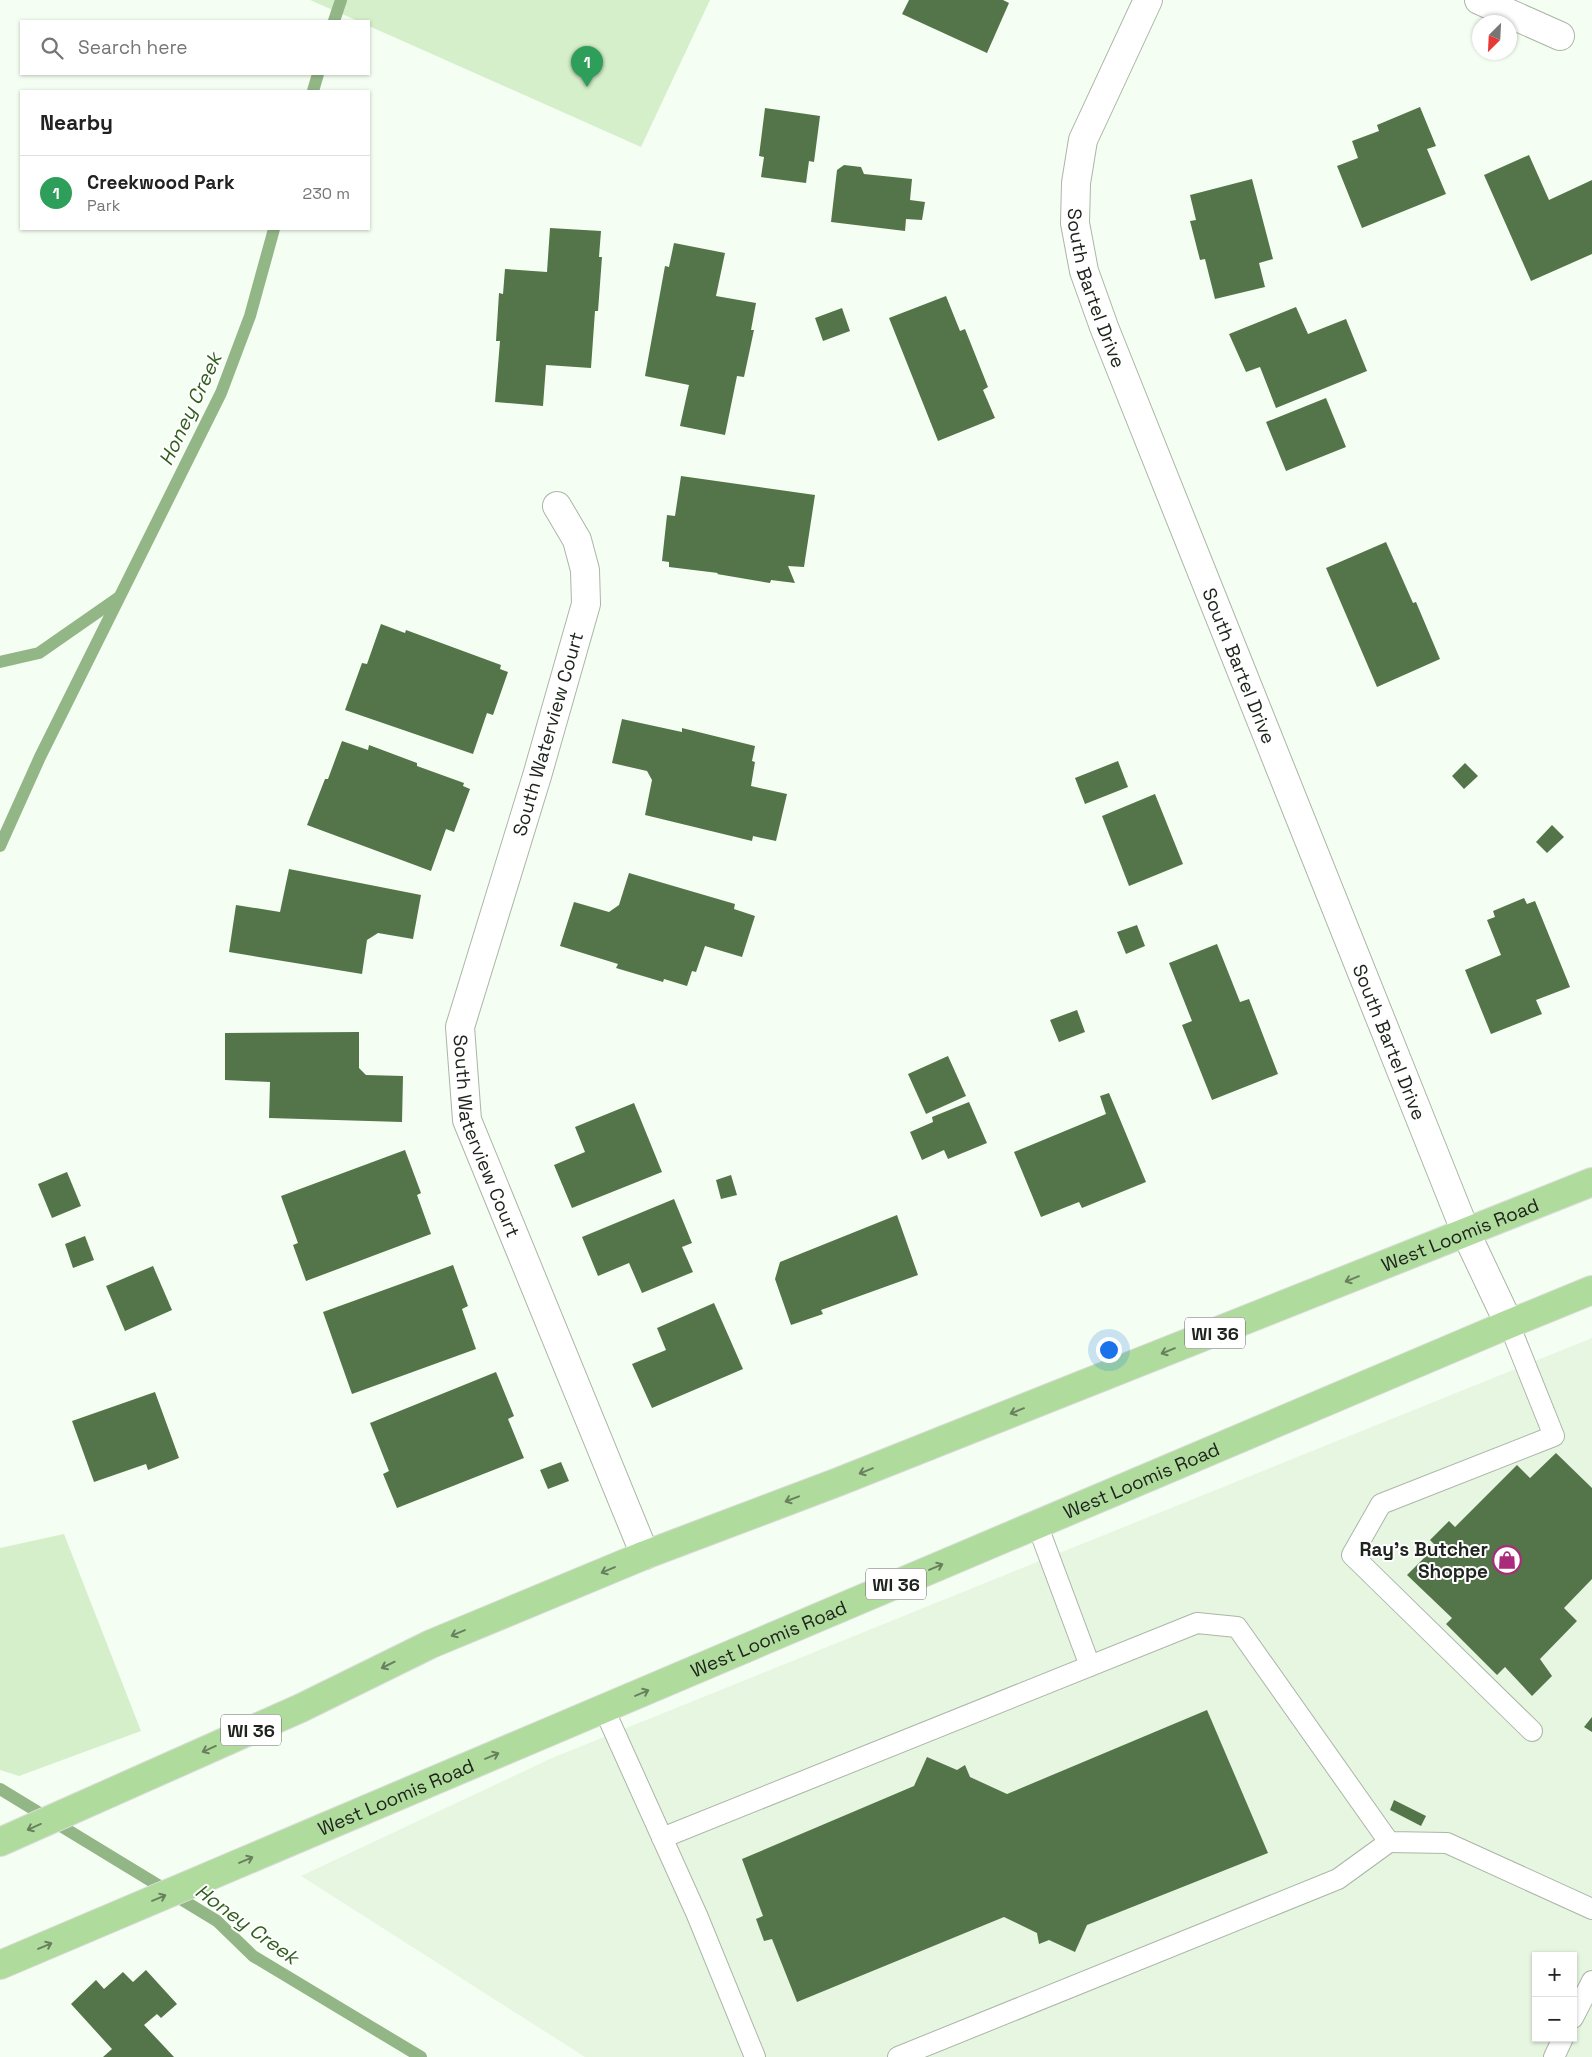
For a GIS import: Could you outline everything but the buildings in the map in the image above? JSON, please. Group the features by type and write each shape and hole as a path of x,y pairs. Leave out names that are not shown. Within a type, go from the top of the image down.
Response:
{"main road":[{"name":"West Loomis Road","path":"0,1842 301,1708 431,1644 644,1555 838,1482 1592,1182"},
{"name":"West Loomis Road","path":"0,1965 1592,1290"}],"street":[{"name":"South Bartel Drive","path":"1148,0 1083,140 1076,183 1075,223 1084,271 1104,327 1466,1233 1509,1324"},
{"path":"1479,0 1560,36"},
{"name":"South Waterview Court","path":"557,506 577,540 585,570 586,604 537,776 460,1027 467,1120 644,1555"}],"lane":[{"path":"1509,1324 1554,1436 1381,1504 1352,1555 1532,1732"},
{"path":"1037,1524 1090,1666"},
{"path":"662,1838 1197,1623 1237,1627 1389,1842"},
{"path":"604,1709 697,1915 755,2057"},
{"path":"898,2057 1338,1879 1389,1842 1447,1843 1592,1909"},
{"path":"1577,2010 1592,1981"},
{"path":"1554,2057 1561,2042"}],"shaded area":[{"path":"310,0 710,0 641,147 370,26 370,20 356,20"},
{"path":"1592,1338 1592,2057 585,2057 301,1876 552,1758"},
{"path":"64,1534 141,1731 19,1776 0,1770 0,1548"}],"waterway":[{"name":"Honey Creek","path":"334,20 341,0"},
{"name":"Honey Creek","path":"313,90 318,75"},
{"name":"Honey Creek","path":"0,846 40,757 221,393 250,316 274,230"},
{"name":"Honey Creek","path":"0,662 39,653 118,598"},
{"name":"Honey Creek","path":"0,1789 217,1921 253,1956 421,2057"}],"place":[{"name":"Creekwood Park","path":"587,87"},
{"name":"Ray's Butcher Shoppe","path":"1507,1560"}]}
